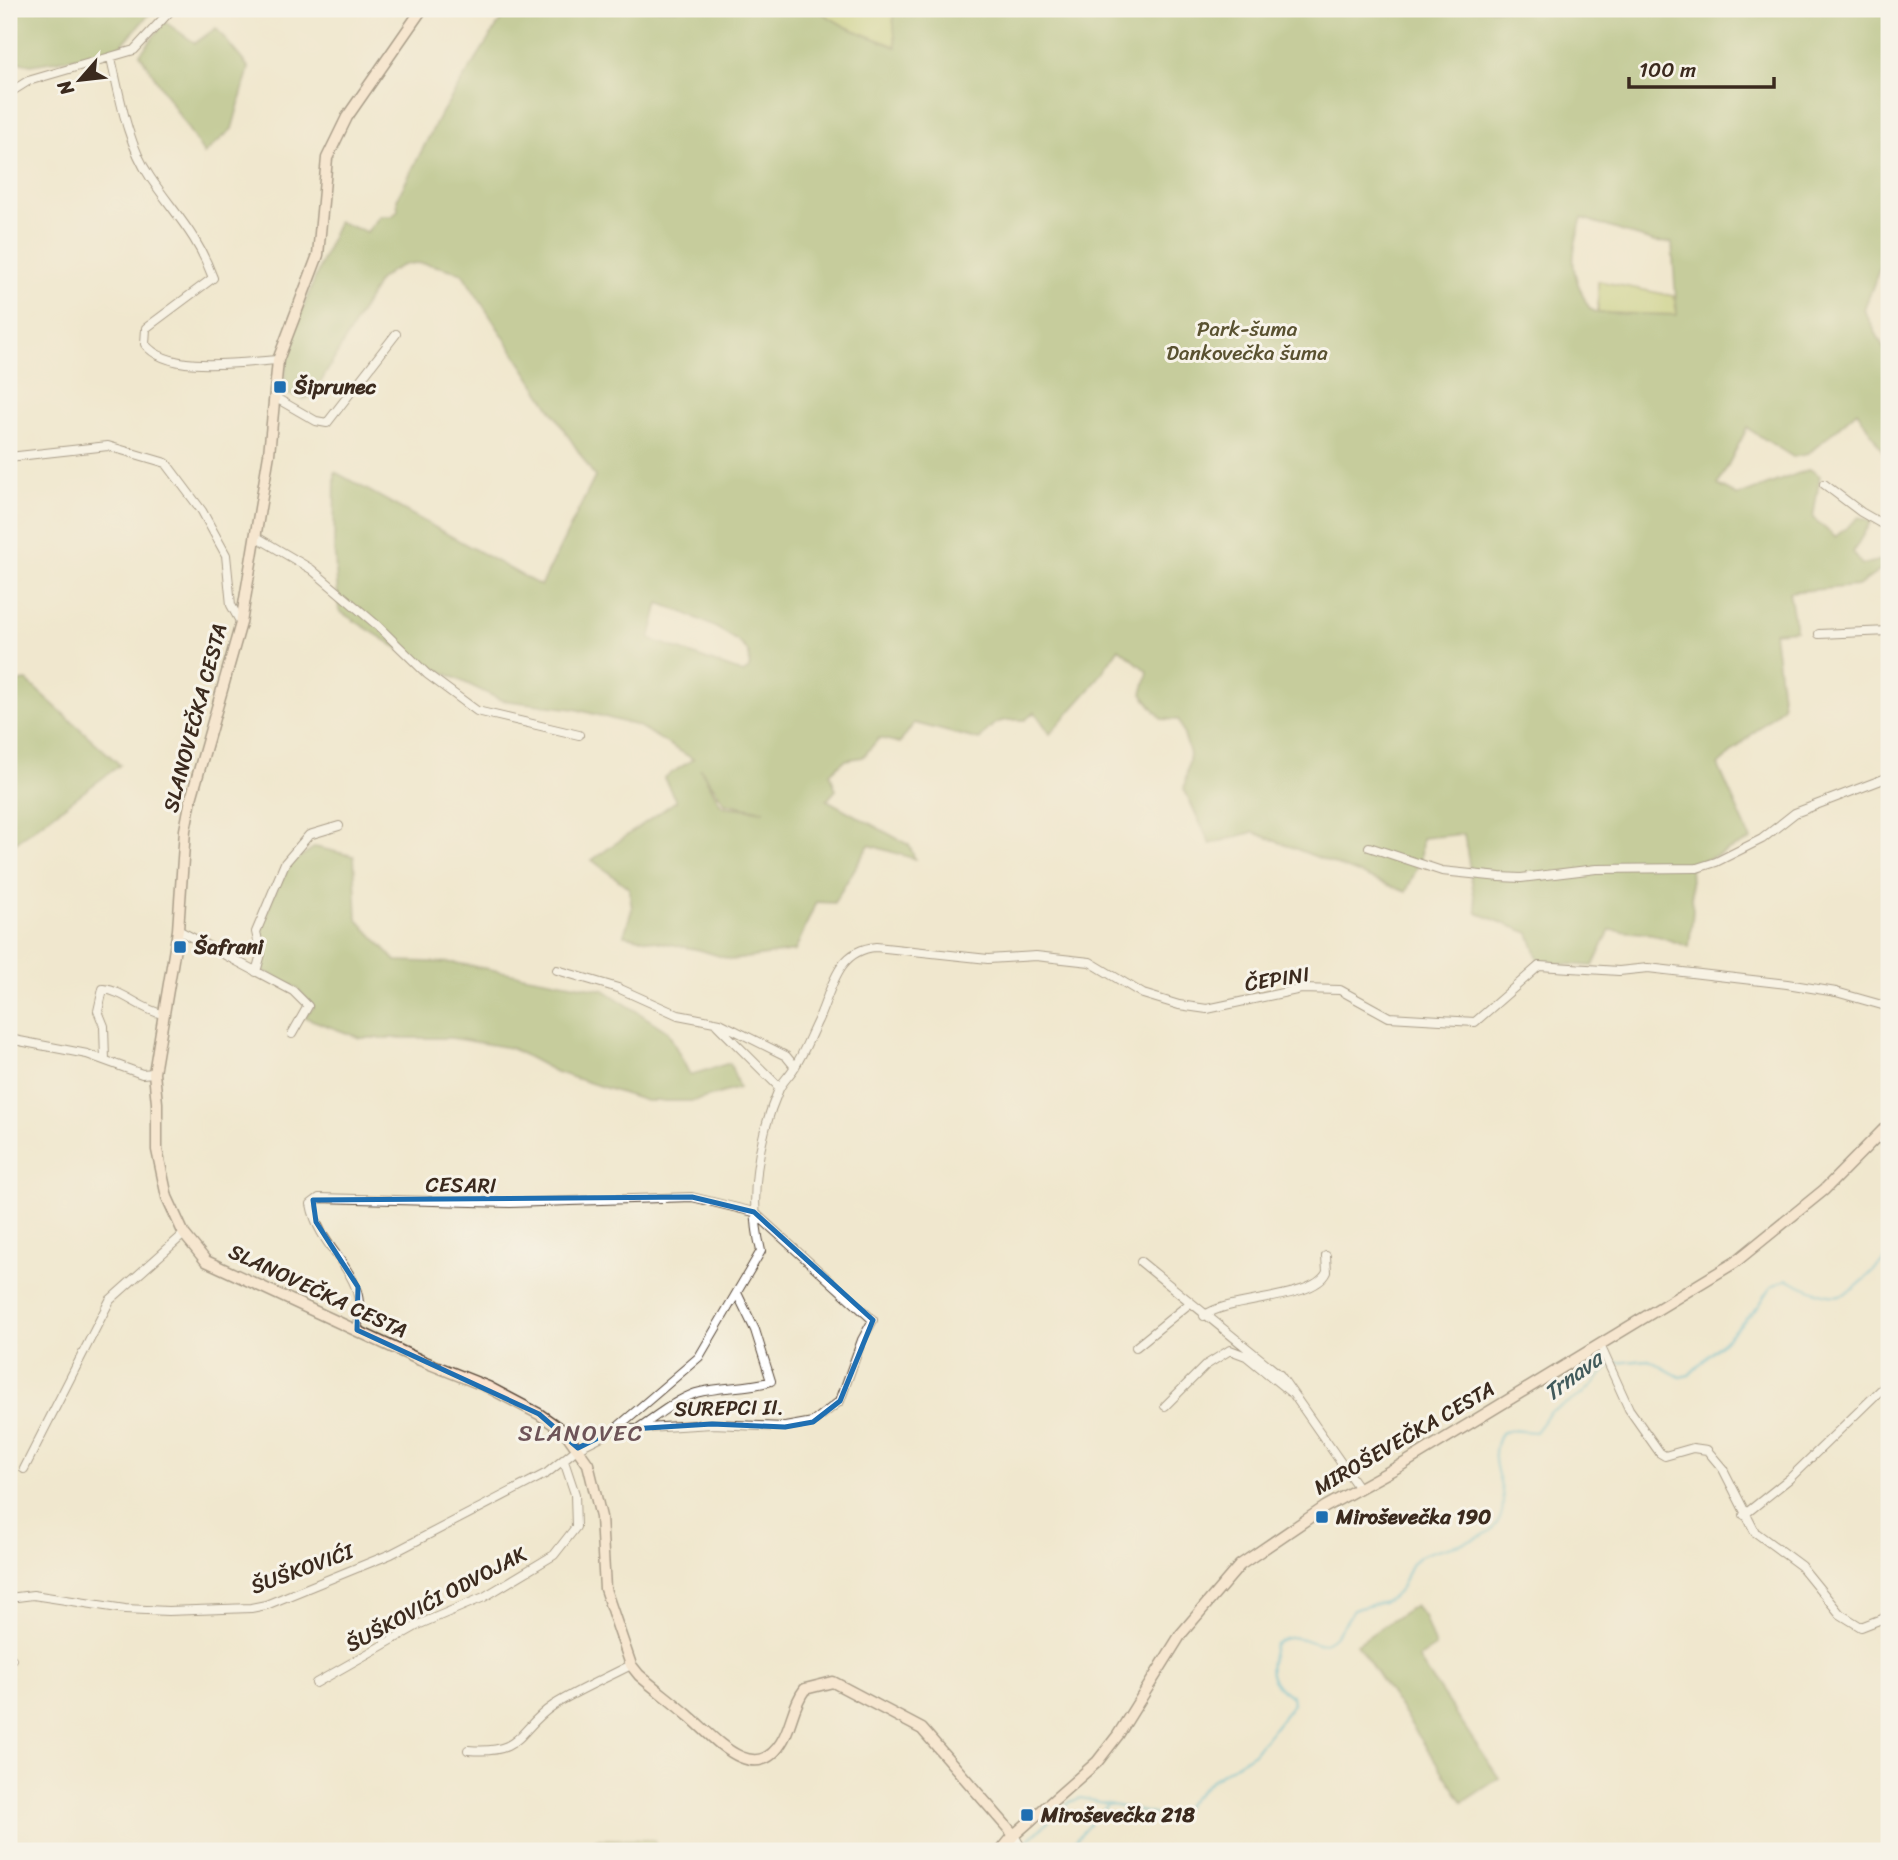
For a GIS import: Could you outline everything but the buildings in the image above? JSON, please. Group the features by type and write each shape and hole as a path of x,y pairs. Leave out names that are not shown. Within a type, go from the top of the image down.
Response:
{"street":[{"path":"9,93 28,81 134,50 172,9"},
{"name":"SLANOVEČKA CESTA","path":"422,9 333,142 323,176 318,255 278,360 276,398 242,623 191,799 185,830 178,930 154,1073 158,1103 157,1150 167,1197 184,1234 206,1261 357,1331 488,1387 539,1414 566,1433 588,1464 601,1517 605,1589 631,1665 716,1742 748,1760 760,1758 781,1743 792,1709 805,1689 833,1682 922,1730 1019,1843"},
{"path":"111,58 126,123 148,175 202,248 213,278 146,328 145,344 156,355 187,363 278,360"},
{"path":"276,398 316,421 327,423 396,334"},
{"path":"9,457 108,446 166,463 202,511 226,555 232,605 242,623"},
{"path":"1824,484 1861,512 1889,528"},
{"path":"255,536 311,569 378,626 427,674 477,711 579,735"},
{"path":"1819,634 1889,631"},
{"path":"1369,847 1442,871 1500,877 1521,878 1596,869 1697,868 1716,862 1762,839 1795,813 1889,777"},
{"path":"256,972 261,954 256,932 285,863 309,835 339,826"},
{"path":"178,930 293,991 308,1006 292,1034"},
{"name":"ČEPINI","path":"795,1067 821,1013 834,978 845,961 861,948 876,947 988,959 1036,956 1090,962 1143,994 1179,1005 1207,1009 1301,989 1340,990 1389,1017 1475,1023 1539,967 1619,971 1648,968 1775,982 1836,992 1889,1007"},
{"path":"9,956 9,972"},
{"path":"557,970 618,988 678,1015 715,1023 762,1042 786,1056 795,1067 779,1087 762,1141 754,1212 761,1251 699,1357 614,1430 578,1448"},
{"path":"105,1060 104,1026 98,1012 103,989 115,990 147,1011 162,1014"},
{"path":"715,1023 779,1087"},
{"path":"9,1039 105,1060 142,1074 154,1073"},
{"name":"MIROŠEVEČKA CESTA","path":"1001,1851 1019,1843 1097,1762 1118,1735 1181,1634 1240,1565 1275,1539 1358,1488 1734,1263 1824,1190 1889,1124"},
{"path":"1880,1134 1889,1156"},
{"name":"CESARI","path":"357,1331 361,1313 358,1287 316,1222 311,1204 319,1198 510,1203 692,1197 754,1212"},
{"name":"SUREPCI II.","path":"614,1430 712,1424 785,1427 813,1422 841,1401 854,1359 873,1320 754,1212"},
{"path":"24,1469 110,1300 184,1234"},
{"path":"1204,1316 1213,1309 1267,1299 1321,1281 1327,1272 1326,1256"},
{"path":"1141,1262 1204,1316 1280,1375 1358,1488"},
{"path":"638,1429 671,1405 696,1393 755,1387 771,1381 755,1331 737,1293"},
{"path":"1136,1347 1190,1303"},
{"path":"1600,1345 1629,1409 1660,1453 1665,1456 1693,1448 1707,1450 1723,1469 1744,1515 1755,1532 1801,1566 1840,1614 1861,1627 1889,1616"},
{"path":"1165,1406 1206,1365 1230,1350 1245,1356 1290,1392"},
{"path":"1744,1515 1789,1479 1889,1382"},
{"name":"ŠUŠKOVIĆI","path":"9,1598 33,1595 125,1609 168,1611 267,1605 391,1555 547,1474 578,1448"},
{"name":"ŠUŠKOVIĆI ODVOJAK","path":"316,1683 420,1624 484,1597 554,1555 576,1527 575,1494 564,1461"},
{"path":"468,1750 490,1752 515,1744 552,1707 631,1665"}],"highlighted area":[{"path":"692,1197 754,1212 873,1320 840,1401 813,1422 785,1427 712,1424 614,1430 578,1448 539,1414 357,1330 358,1287 316,1222 313,1200"}],"green space":[{"path":"9,9 154,9 116,51 31,65 9,60"},
{"name":"Park-šuma Dankovečka šuma","path":"508,9 815,9 846,27 896,47 893,15 889,9 1889,9 1889,257 1882,262 1864,310 1889,358 1889,461 1857,411 1808,454 1793,457 1747,428 1718,485 1738,496 1810,469 1820,476 1813,518 1835,537 1859,517 1871,521 1853,552 1862,565 1889,558 1889,564 1858,586 1789,592 1796,630 1774,632 1783,706 1718,765 1751,840 1690,867 1693,911 1689,947 1652,934 1610,930 1593,966 1539,962 1529,933 1477,913 1464,834 1422,838 1421,859 1406,892 1253,832 1210,844 1184,789 1190,754 1179,720 1162,719 1142,694 1148,672 1119,648 1092,687 1050,734 1035,712 1025,720 999,722 989,728 980,740 914,723 900,743 879,738 863,757 845,760 830,773 836,790 827,800 909,845 915,859 869,845 834,903 816,902 795,951 732,960 700,950 624,935 632,909 629,888 592,860 676,801 664,778 693,759 638,726 575,709 501,700 412,657 339,611 334,545 335,472 541,586 595,477 462,273 438,266 408,264 388,273 378,282 313,396 303,399 283,393 289,342 338,222 367,232 380,216 393,216 398,210 397,199 439,117","holes":["1582,218 1654,242 1672,243 1677,315 1598,313 1590,309 1578,285 1574,264 1575,243","659,603 727,634 748,652 749,669 743,673 650,639","700,768 725,803 765,811 722,806"]},
{"path":"815,9 889,9 893,15 897,47 846,27"},
{"path":"165,22 195,43 216,28 249,68 232,129 204,154 140,54"},
{"path":"1598,281 1674,296 1677,315 1598,313"},
{"path":"27,681 120,765 9,847 9,683"},
{"path":"315,847 354,856 357,919 396,961 456,963 604,990 668,1032 690,1075 730,1063 739,1088 694,1101 646,1101 556,1072 511,1048 452,1038 360,1038 304,1017 314,1007 297,988 263,971 266,957 261,933 272,898 290,864"},
{"path":"1415,1605 1424,1616 1435,1647 1418,1658 1499,1778 1463,1802 1357,1644"},
{"path":"596,1839 654,1840 658,1851 598,1851"}],"waterway":[{"name":"Trnava","path":"1016,1851 1070,1802 1081,1798 1166,1817 1177,1814 1210,1781 1254,1753 1293,1704 1292,1697 1278,1686 1271,1676 1274,1645 1286,1638 1313,1643 1330,1640 1353,1610 1383,1602 1394,1596 1419,1557 1470,1541 1491,1530 1498,1522 1503,1501 1495,1454 1501,1433 1509,1430 1535,1432 1550,1412 1582,1395 1613,1363 1649,1360 1680,1377 1689,1375 1758,1307 1771,1287 1787,1279 1822,1294 1843,1294 1853,1289 1889,1256"},
{"path":"1076,1851 1077,1838 1108,1804"}],"place":[{"name":"Šiprunec","path":"280,387"},
{"name":"Šafrani","path":"180,947"},
{"name":"Miroševečka 190","path":"1322,1517"},
{"name":"Miroševečka 218","path":"1027,1815"}],"district":[{"name":"SLANOVEC","path":"581,1433"}]}
